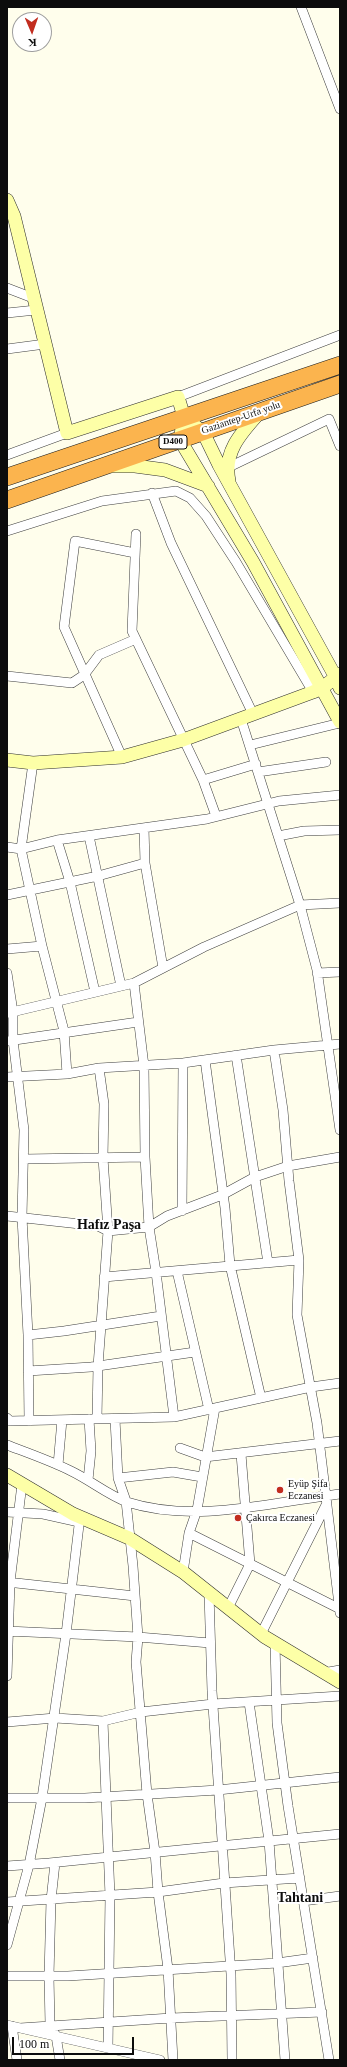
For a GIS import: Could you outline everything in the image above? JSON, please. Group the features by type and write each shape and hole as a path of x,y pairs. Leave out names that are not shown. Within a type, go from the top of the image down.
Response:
{"highway":[{"name":"Gaziantep-Urfa yolu","path":"7,477 340,366"},
{"name":"Gaziantep-Urfa yolu","path":"7,500 340,384"}],"street":[{"path":"301,7 340,109"},
{"path":"7,200 14,216 67,433"},
{"path":"7,288 35,304"},
{"path":"7,313 35,304"},
{"path":"7,455 67,433 178,397 340,335"},
{"path":"7,349 45,344"},
{"path":"178,397 184,418 180,440 253,562 317,690"},
{"path":"230,487 227,468 237,438 259,412"},
{"path":"184,418 203,432 230,487 338,675 340,688"},
{"path":"227,468 329,419 340,446"},
{"path":"105,466 135,466 165,470 208,486"},
{"path":"7,531 102,502 152,493 176,491 190,498 206,516 317,690 340,723 250,745"},
{"path":"152,493 171,543 247,717 250,745 300,905 317,973 340,1130"},
{"path":"136,534 132,631 203,780 216,816"},
{"path":"122,757 84,675 64,627 75,541 135,553"},
{"path":"7,676 72,683 84,675 99,654 136,638"},
{"path":"7,760 33,763 122,757 183,740 247,717 317,690 338,675"},
{"path":"203,780 257,768 326,762"},
{"path":"33,763 21,849 42,946 64,1031 67,1074"},
{"path":"7,846 21,849 57,840 216,816 268,804 340,795"},
{"path":"144,828 145,863 163,968"},
{"path":"278,836 304,831 340,830"},
{"path":"89,836 121,986"},
{"path":"57,840 70,882 95,992"},
{"path":"7,895 98,876 145,863"},
{"path":"10,1013 134,983 204,947 300,905 340,903"},
{"path":"7,949 42,946"},
{"path":"317,973 340,972"},
{"path":"7,973 10,1013 10,1041 17,1077 24,1130 22,1217 28,1335 29,1421"},
{"path":"134,983 144,1066 144,1157 149,1227 174,1417"},
{"path":"10,1041 64,1031 138,1022"},
{"path":"7,1076 17,1077 67,1074 99,1068 183,1063 274,1050 340,1044"},
{"path":"274,1050 283,1110 299,1260 297,1315 320,1444 326,1499 336,1547 340,1610"},
{"path":"236,1055 268,1263"},
{"path":"205,1060 230,1265 261,1398"},
{"path":"182,1211 183,1063"},
{"path":"88,1480 108,1231 103,1158 104,1104 99,1068"},
{"path":"24,1159 144,1157"},
{"path":"7,1216 98,1226 108,1231 149,1227 182,1211 222,1195 255,1177 288,1166 340,1157"},
{"path":"104,1277 299,1260"},
{"path":"177,1271 195,1352 212,1409 197,1510 189,1533 183,1572"},
{"path":"28,1335 161,1316"},
{"path":"28,1371 98,1366 195,1352"},
{"path":"7,1418 10,1421 29,1421 174,1417 311,1387 340,1383"},
{"path":"115,1419 118,1478 126,1501 135,1596 138,1637 136,1662 147,1794 168,1969 173,2060"},
{"path":"58,1465 62,1420"},
{"path":"180,1448 206,1457 242,1454 340,1441"},
{"path":"7,1444 58,1465 126,1501 156,1509 197,1510 246,1508 326,1499 340,1494"},
{"path":"228,1608 250,1564 242,1454"},
{"path":"118,1478 173,1472 202,1477"},
{"path":"7,1475 79,1519 129,1538 183,1572 261,1634 340,1682"},
{"path":"7,1676 8,1582 22,1484"},
{"path":"261,1634 326,1499"},
{"path":"7,1512 44,1514 79,1519"},
{"path":"7,1945 29,1864 42,1798 55,1718 72,1590 79,1519"},
{"path":"189,1533 340,1610"},
{"path":"8,1582 135,1596"},
{"path":"210,1593 210,1643 213,1704 230,1965 232,2060"},
{"path":"8,1631 138,1637 210,1643"},
{"path":"275,1643 277,1723 293,1839 329,2060"},
{"path":"323,1673 340,1670"},
{"path":"7,1722 55,1718 103,1721 141,1712 213,1704 340,1696"},
{"path":"249,1702 269,1841 270,1879 285,2060"},
{"path":"103,1721 110,1896 108,2048"},
{"path":"7,1798 107,1797 218,1790 262,1784 340,1777"},
{"path":"7,1866 55,1863 340,1834"},
{"path":"55,1863 51,1900 48,1976 50,2025 56,2036 60,2060"},
{"path":"7,1902 110,1896 187,1889 224,1883 300,1878"},
{"path":"304,1901 340,1896"},
{"path":"7,1976 110,1973 277,1963 313,1958"},
{"path":"13,2027 171,2018 322,2012"},
{"path":"13,2027 108,2048 136,2057 160,2060"},
{"path":"13,2027 17,2060"}],"place":[{"name":"Eyüp Şifa Eczanesi","path":"280,1490"},
{"name":"Çakırca Eczanesi","path":"238,1518"}],"district":[{"name":"Hafız Paşa","path":"109,1225"},
{"name":"Tahtani","path":"300,1898"}]}
